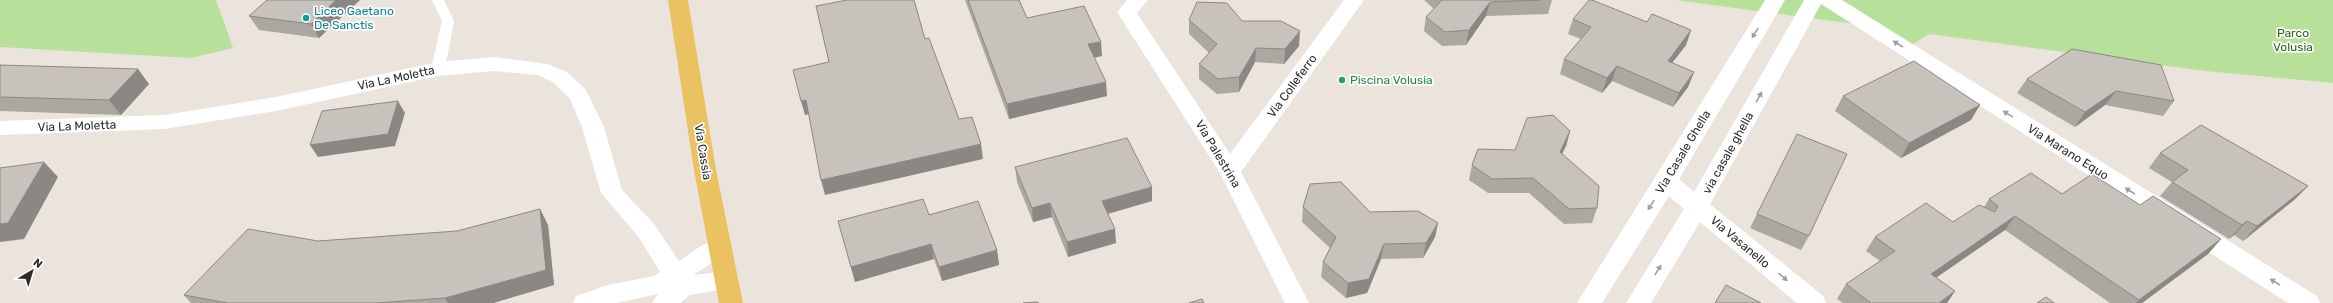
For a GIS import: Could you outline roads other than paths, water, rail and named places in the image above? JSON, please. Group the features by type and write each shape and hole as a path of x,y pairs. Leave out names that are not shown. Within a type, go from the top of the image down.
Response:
{"main road":[{"name":"Via Cassia","path":"678,0 720,248 729,292"}],"street":[{"name":"Via Colleferro","path":"1230,171 1354,0"},
{"name":"Via Casale Ghella","path":"1589,303 1666,181 1775,0"},
{"name":"via casale ghella","path":"1638,303 1698,207 1814,0"},
{"name":"Via Marano Equo","path":"1828,0 2308,303"},
{"name":"Via Palestrina","path":"1133,6 1230,171 1296,303"},
{"name":"Via La Moletta","path":"0,128 114,126 183,120 276,104 438,69 482,64 521,66 552,73 568,82 579,95 593,127 612,193 646,230 678,289"},
{"name":"Via Vasanello","path":"1666,181 1814,303"},
{"path":"678,289 720,248"},
{"path":"585,303 608,295 678,289 729,292"}],"lane":[{"path":"438,0 448,21 438,69"}],"place":[{"name":"Liceo Gaetano De Sanctis","path":"306,18"},
{"name":"Piscina Volusia","path":"1342,80"}],"park label":[{"name":"Parco Volusia","path":"2293,40"}]}
